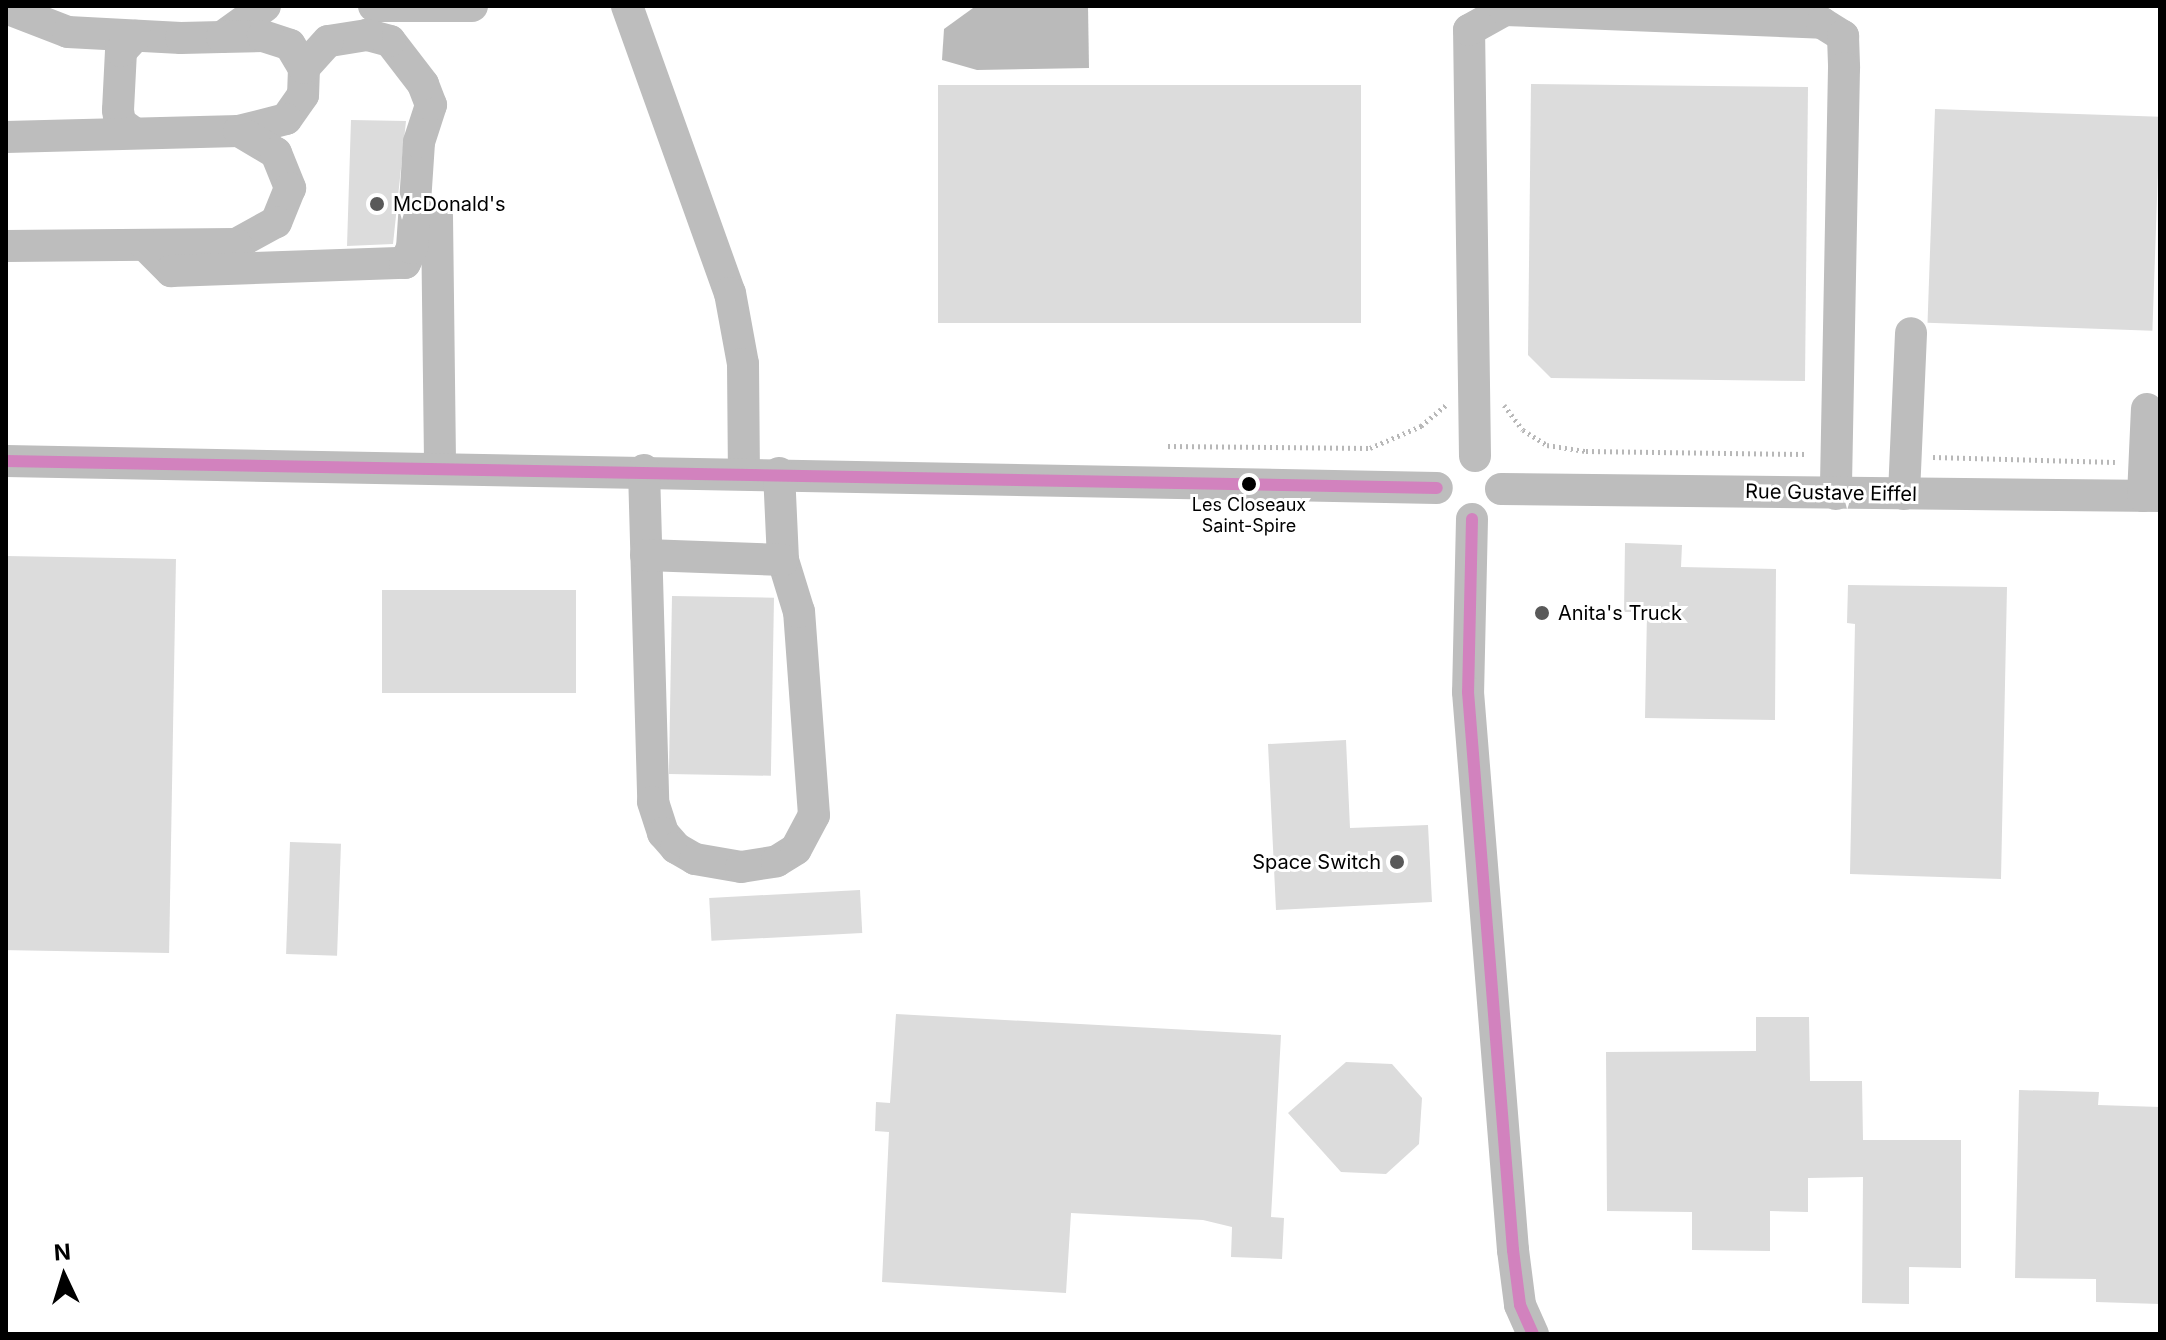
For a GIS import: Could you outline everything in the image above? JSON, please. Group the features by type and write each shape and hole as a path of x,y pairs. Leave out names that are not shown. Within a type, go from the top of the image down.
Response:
{"street":[{"path":"11,17 59,6"},
{"path":"222,37 265,6"},
{"path":"304,68 328,41 367,20 385,6 472,6"},
{"path":"627,6 730,293 743,364 744,472"},
{"path":"409,59 418,31 438,7"},
{"path":"1475,456 1469,30 1505,10 1822,23 1843,36 1844,68 1836,494"},
{"path":"6,137 239,131 286,119 303,95 304,68 290,45 263,36 100,34 11,17"},
{"path":"145,245 171,271 405,263 412,248 419,142 431,105 409,59 367,20"},
{"path":"86,134 100,123 103,110 107,50 100,34"},
{"path":"134,133 120,123 118,110 121,51 135,36"},
{"path":"6,246 236,244 276,222 290,188 276,153 239,131"},
{"path":"437,216 440,465"},
{"path":"1904,494 1911,333"},
{"path":"2147,409 2152,496"},
{"path":"1475,456 1491,464 1501,489 1495,506 1472,519 1444,507 1437,488 1449,463 1475,456"},
{"path":"6,461 440,465 1437,488"},
{"path":"644,470 653,802 663,833 676,848 695,859 741,867 777,861 796,849 814,815 799,612 783,560 779,473"},
{"name":"Rue Gustave Eiffel","path":"1501,489 2152,496"},
{"path":"1472,519 1468,692 1513,1250 1520,1305 1533,1334"},
{"path":"646,555 783,560"}],"path":[{"path":"1168,446 1370,448 1421,426 1446,405 1510,406"}],"shaded area":[{"path":"1088,6 1089,68 977,70 942,60 944,29 973,8"}],"building":[{"path":"1531,84 1808,87 1805,381 1551,378 1528,355"},
{"path":"938,85 1361,85 1361,323 938,323"},
{"path":"1935,109 2160,117 2152,331 1928,323"},
{"name":"McDonald's","path":"351,120 406,121 393,244 347,246"},
{"path":"1625,543 1682,545 1681,567 1776,569 1775,720 1645,718 1647,612 1624,612"},
{"path":"6,556 176,559 169,953 6,950"},
{"path":"1848,585 2007,587 2001,879 1850,874 1855,624 1847,623"},
{"path":"382,590 576,590 576,693 382,693"},
{"path":"672,596 774,598 771,776 669,774"},
{"path":"1346,740 1350,828 1428,825 1432,902 1276,910 1268,744"},
{"path":"290,842 341,844 337,956 286,954"},
{"path":"860,890 862,933 711,941 709,898"},
{"path":"896,1014 1281,1035 1271,1217 1284,1218 1282,1259 1231,1257 1232,1227 1203,1220 1071,1213 1066,1293 882,1282 889,1132 875,1131 876,1102 890,1103"},
{"path":"1756,1017 1809,1017 1810,1081 1862,1081 1863,1140 1961,1140 1961,1268 1909,1267 1909,1304 1862,1303 1863,1177 1808,1178 1808,1212 1770,1211 1770,1251 1692,1250 1692,1212 1607,1211 1606,1052 1756,1051"},
{"path":"1346,1062 1392,1064 1422,1098 1419,1144 1386,1174 1341,1172 1288,1113"},
{"path":"2019,1090 2099,1092 2098,1105 2160,1107 2160,1304 2096,1302 2096,1279 2015,1278"}],"transit line":[{"path":"6,461 1437,488"},
{"path":"1472,519 1468,692 1513,1250 1520,1305 1533,1334"}],"place":[{"name":"McDonald's","path":"377,204"},
{"name":"Les Closeaux Saint-Spire","path":"1249,484"},
{"name":"Anita's Truck","path":"1542,613"},
{"name":"Space Switch","path":"1397,862"}]}
